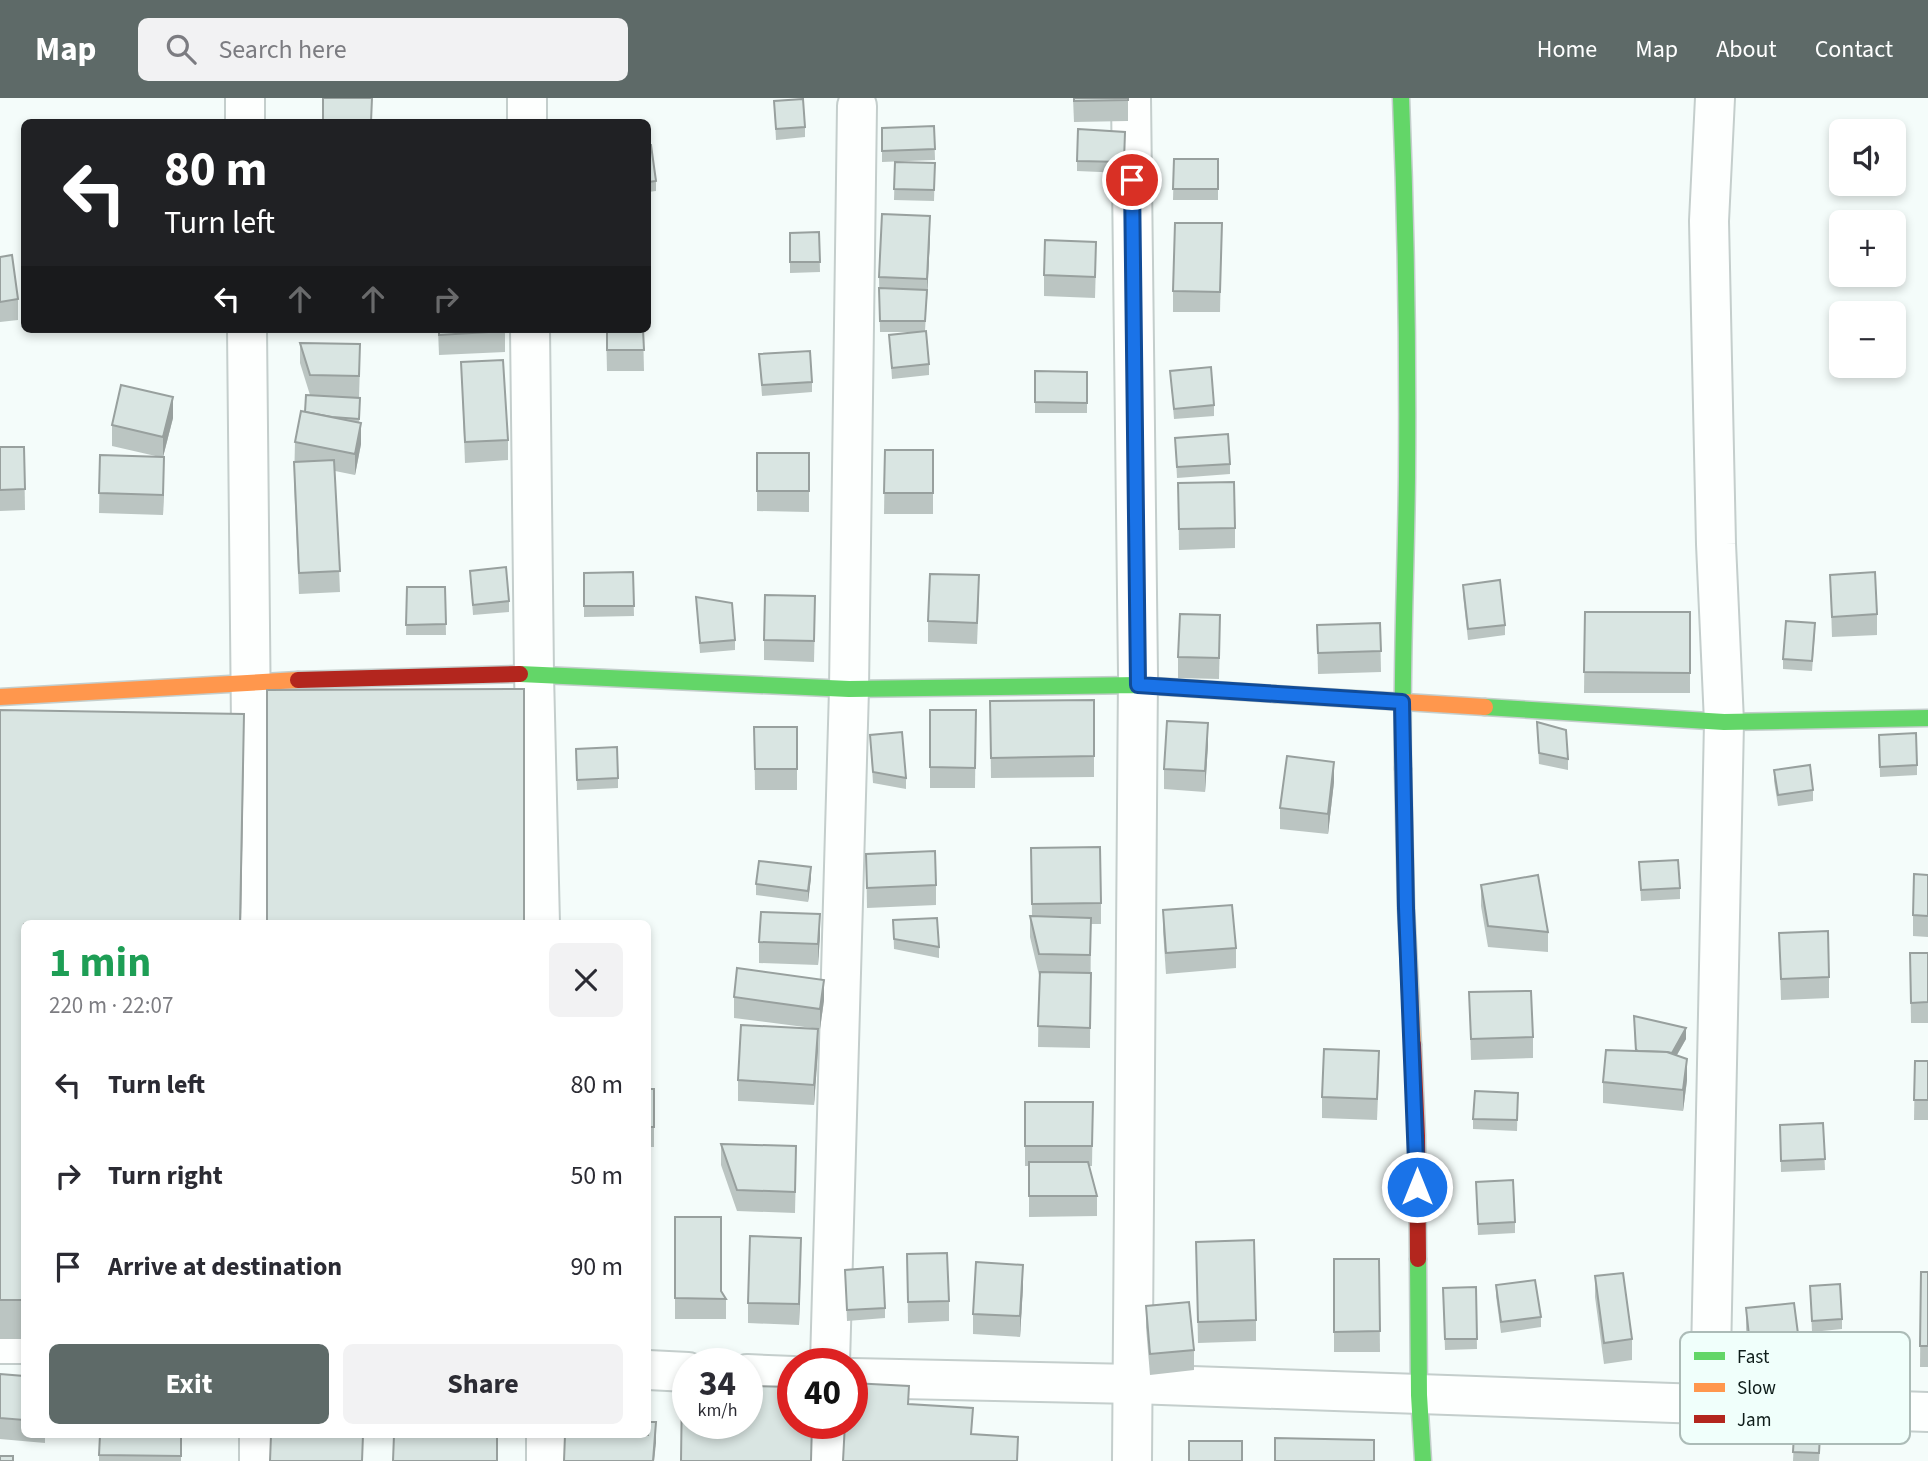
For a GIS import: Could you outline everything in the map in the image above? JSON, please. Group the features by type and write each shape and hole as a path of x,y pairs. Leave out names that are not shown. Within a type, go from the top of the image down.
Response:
{"street":[{"path":"245,98 245,119"},
{"path":"527,98 527,119"},
{"path":"1131,98 1138,685 1132,1461"},
{"path":"1401,98 1407,461 1402,702 1406,908 1417,1136 1419,1395 1423,1461"},
{"path":"1711,1332 1724,722 1716,544 1709,221 1715,98"},
{"path":"830,1348 849,689 858,106"},
{"path":"247,333 253,920"},
{"path":"530,333 540,920"},
{"path":"0,697 249,681 534,674 849,689 1138,685 1724,722 1928,718"},
{"path":"0,1344 21,1344"},
{"path":"651,1370 672,1371"},
{"path":"868,1378 1134,1384 1680,1404"},
{"path":"1910,1411 1928,1412"},
{"path":"259,1438 259,1461"},
{"path":"546,1438 546,1461"},
{"path":"828,1439 828,1461"}],"building":[{"path":"323,98 372,98 371,119 323,119"},
{"path":"1074,98 1128,98 1128,100 1074,101"},
{"path":"803,99 805,127 776,129 774,101"},
{"path":"934,126 935,149 882,151 882,128"},
{"path":"1078,129 1125,132 1124,162 1077,161"},
{"path":"651,145 656,181 651,182"},
{"path":"1174,159 1218,159 1218,189 1173,189"},
{"path":"895,162 935,163 934,190 894,189"},
{"path":"882,214 930,216 927,279 879,277"},
{"path":"1175,223 1222,223 1220,292 1173,291"},
{"path":"819,232 820,262 790,262 790,233"},
{"path":"1045,240 1096,242 1095,277 1044,275"},
{"path":"12,255 18,299 0,302 0,257"},
{"path":"879,288 927,290 925,321 880,321"},
{"path":"926,331 929,364 892,368 889,335"},
{"path":"439,333 472,333 439,335"},
{"path":"607,333 643,333 644,350 607,350"},
{"path":"300,343 360,344 359,376 310,375"},
{"path":"810,351 812,382 762,385 759,354"},
{"path":"503,360 508,440 465,442 461,362"},
{"path":"1211,367 1214,405 1174,409 1170,371"},
{"path":"1035,371 1087,372 1087,403 1035,402"},
{"path":"121,385 173,397 163,437 112,425"},
{"path":"306,395 360,398 359,419 305,412"},
{"path":"301,411 361,423 355,454 295,442"},
{"path":"1228,434 1230,464 1177,467 1175,438"},
{"path":"0,447 24,447 25,489 0,490"},
{"path":"885,450 933,450 933,493 884,493"},
{"path":"757,453 809,453 809,491 757,491"},
{"path":"100,455 164,457 163,495 99,493"},
{"path":"334,460 340,571 299,573 294,462"},
{"path":"1234,482 1235,528 1179,529 1178,483"},
{"path":"506,567 509,601 473,605 470,571"},
{"path":"633,572 634,606 584,606 584,573"},
{"path":"1875,572 1877,614 1832,617 1830,575"},
{"path":"930,574 979,575 977,623 928,621"},
{"path":"1500,580 1505,625 1468,629 1463,585"},
{"path":"407,587 445,587 446,624 406,625"},
{"path":"765,595 815,596 814,641 764,640"},
{"path":"696,597 732,603 735,640 700,643"},
{"path":"1585,612 1690,612 1690,673 1584,672"},
{"path":"1180,614 1220,615 1219,658 1178,657"},
{"path":"1786,621 1815,623 1812,661 1783,659"},
{"path":"1380,623 1381,651 1318,653 1317,625"},
{"path":"524,689 524,920 267,920 267,690"},
{"path":"1094,700 1094,756 991,758 990,701"},
{"path":"0,710 244,714 240,920 21,920 21,1300 0,1300"},
{"path":"930,710 976,710 975,768 930,767"},
{"path":"1167,721 1208,723 1205,771 1164,769"},
{"path":"1537,722 1566,730 1568,759 1539,753"},
{"path":"754,727 797,727 797,769 755,769"},
{"path":"902,732 906,778 873,772 870,735"},
{"path":"1916,733 1917,765 1880,767 1879,735"},
{"path":"617,747 618,778 577,780 576,749"},
{"path":"1287,756 1334,762 1328,814 1280,808"},
{"path":"1810,765 1813,790 1778,795 1774,770"},
{"path":"1100,847 1101,903 1032,904 1031,848"},
{"path":"935,851 936,885 867,888 866,854"},
{"path":"1678,860 1680,888 1641,890 1639,862"},
{"path":"759,861 811,867 808,891 756,884"},
{"path":"1914,874 1928,875 1928,916 1913,915"},
{"path":"1538,875 1548,932 1488,926 1481,885"},
{"path":"1232,905 1236,948 1166,953 1163,910"},
{"path":"761,912 820,914 818,944 759,942"},
{"path":"1030,916 1091,918 1090,955 1039,954"},
{"path":"937,918 939,947 894,939 893,920"},
{"path":"1828,931 1829,977 1781,979 1779,933"},
{"path":"1910,953 1928,953 1928,1002 1911,1003"},
{"path":"737,968 824,980 820,1009 734,997"},
{"path":"1040,972 1091,973 1090,1028 1038,1026"},
{"path":"1531,991 1533,1037 1471,1039 1469,992"},
{"path":"1634,1016 1686,1028 1672,1053 1638,1051"},
{"path":"741,1025 818,1029 814,1085 738,1080"},
{"path":"1324,1049 1379,1051 1377,1099 1322,1097"},
{"path":"1606,1050 1667,1052 1687,1059 1683,1090 1603,1082"},
{"path":"1915,1061 1928,1061 1928,1100 1914,1100"},
{"path":"651,1089 654,1089 654,1127 651,1127"},
{"path":"1475,1091 1518,1093 1517,1120 1473,1119"},
{"path":"1025,1102 1093,1102 1092,1146 1025,1146"},
{"path":"1823,1123 1825,1159 1781,1161 1780,1125"},
{"path":"721,1144 796,1146 795,1192 737,1190"},
{"path":"1029,1162 1088,1162 1097,1196 1029,1196"},
{"path":"1513,1180 1515,1222 1478,1224 1476,1182"},
{"path":"675,1217 721,1217 721,1291 726,1299 675,1298"},
{"path":"750,1236 801,1238 799,1304 748,1303"},
{"path":"1254,1240 1256,1320 1198,1322 1196,1242"},
{"path":"947,1253 949,1301 908,1302 907,1254"},
{"path":"1334,1259 1379,1259 1380,1331 1334,1332"},
{"path":"976,1262 1023,1265 1020,1316 973,1314"},
{"path":"883,1267 885,1308 847,1310 845,1270"},
{"path":"1921,1272 1928,1272 1928,1346 1920,1346"},
{"path":"1623,1273 1632,1339 1604,1343 1595,1276"},
{"path":"1535,1280 1541,1317 1501,1322 1496,1285"},
{"path":"1840,1284 1842,1319 1812,1321 1810,1286"},
{"path":"1476,1287 1477,1339 1445,1339 1443,1288"},
{"path":"1189,1302 1194,1350 1150,1354 1146,1306"},
{"path":"1794,1303 1798,1332 1749,1332 1746,1308"},
{"path":"0,1374 21,1376 21,1420 0,1418"},
{"path":"868,1384 909,1386 908,1404 973,1408 971,1434 1018,1437 1017,1461 843,1461 844,1439 868,1439"},
{"path":"763,1386 777,1387 777,1439 812,1439 811,1461 681,1461 681,1439 763,1439"},
{"path":"651,1422 656,1422 653,1461 564,1461 565,1438 651,1438"},
{"path":"100,1438 181,1438 181,1456 99,1455"},
{"path":"271,1438 363,1438 362,1461 270,1461"},
{"path":"394,1438 497,1438 497,1461 393,1461"},
{"path":"1275,1438 1374,1440 1374,1461 1275,1461"},
{"path":"1189,1441 1242,1441 1242,1461 1189,1461"},
{"path":"1793,1444 1820,1444 1819,1453 1793,1452"},
{"path":"0,1456 13,1456 13,1461 0,1461"}],"traffic: fast":[{"path":"1401,98 1407,382 1403,769"},
{"path":"520,674 849,689 1138,685 1275,694"},
{"path":"1485,707 1724,722 1928,718"},
{"path":"1418,1259 1419,1395 1423,1461"}],"traffic: slow":[{"path":"0,697 298,680"},
{"path":"1275,694 1485,707"},
{"path":"1403,769 1413,1045"}],"traffic: jam":[{"path":"298,680 520,674"},
{"path":"1413,1045 1418,1259"}],"route":[{"path":"1132,180 1138,685 1402,702 1406,908 1417,1187"}]}
